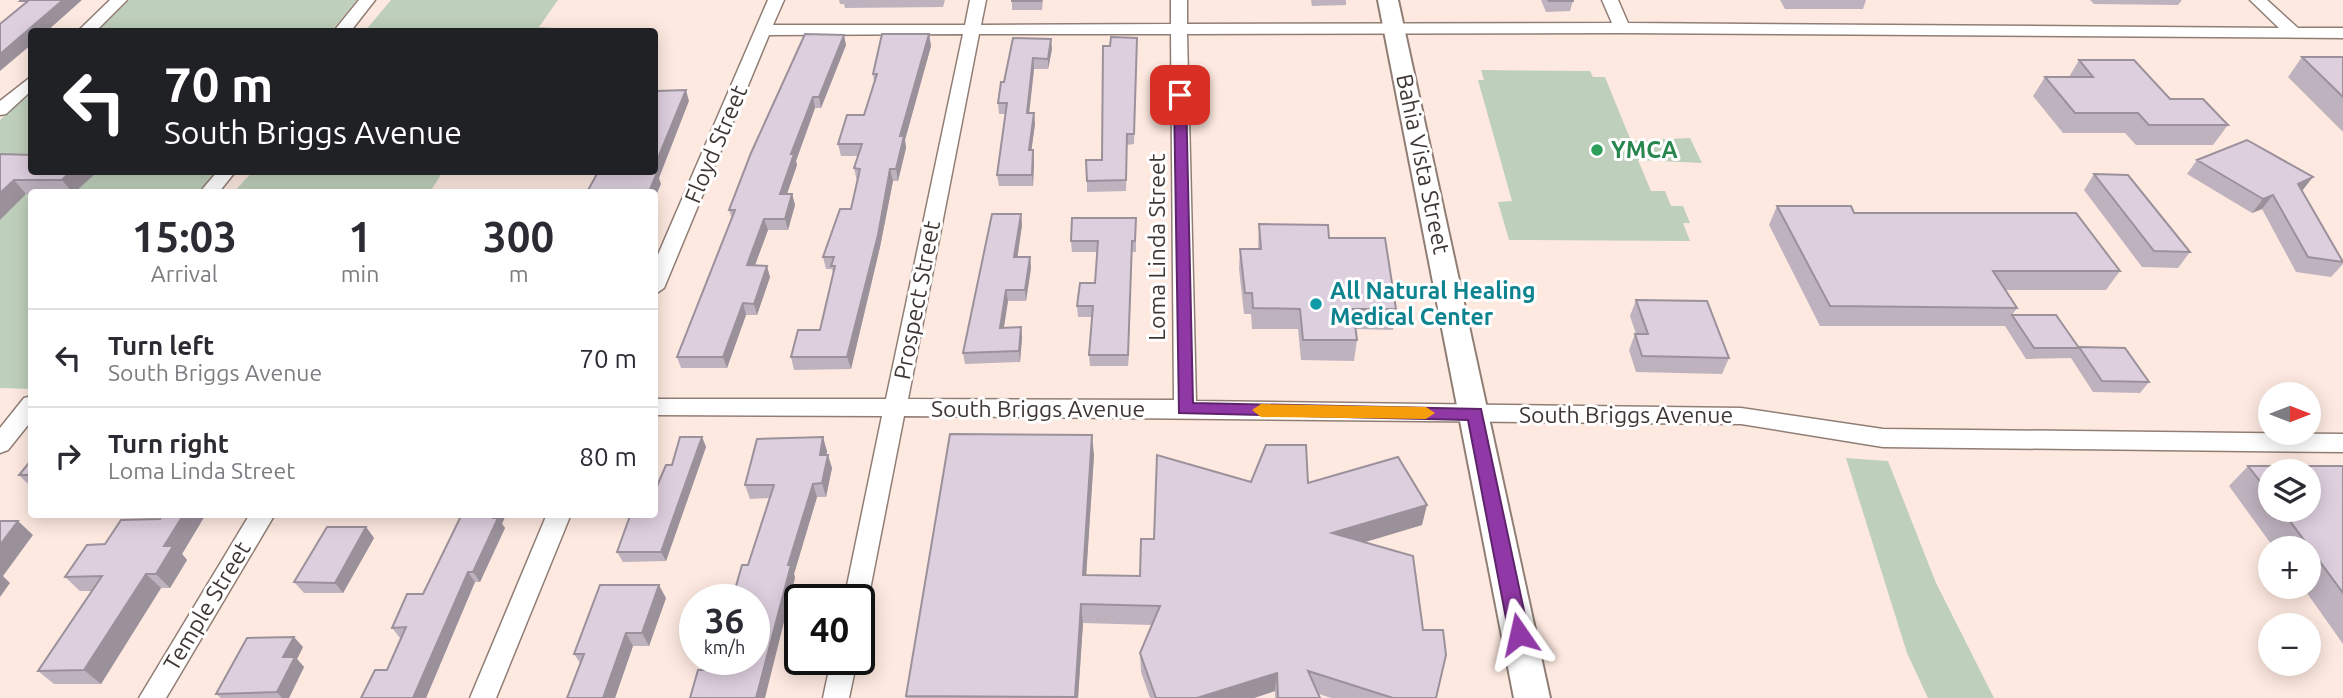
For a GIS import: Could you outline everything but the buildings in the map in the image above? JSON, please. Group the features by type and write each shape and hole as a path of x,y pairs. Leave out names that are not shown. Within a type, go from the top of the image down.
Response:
{"street":[{"path":"89,28 119,0"},
{"path":"344,28 367,0"},
{"name":"Floyd Street","path":"658,279 766,30 776,0"},
{"name":"Prospect Street","path":"859,584 978,0"},
{"name":"Loma Linda Street","path":"1179,0 1185,409"},
{"name":"Bahia Vista Street","path":"1388,0 1532,698"},
{"path":"1610,0 1622,28"},
{"path":"2258,0 2293,32"},
{"path":"766,30 1622,28 2343,33"},
{"path":"0,110 28,85"},
{"path":"212,189 223,175"},
{"name":"South Briggs Avenue","path":"658,407 1185,409 1741,416 1883,438 2343,443"},
{"path":"0,444 28,409"},
{"name":"Temple Street","path":"152,698 261,518"},
{"path":"483,698 557,518"},
{"path":"836,698 841,675"}],"green space":[{"path":"129,0 357,0 334,28 99,28"},
{"path":"391,0 558,0 539,27 554,28 368,28"},
{"name":"YMCA","path":"1481,70 1590,71 1593,77 1605,77 1631,141 1690,138 1702,163 1638,160 1651,191 1665,191 1671,206 1683,206 1690,223 1683,223 1690,241 1509,240 1498,202 1512,201 1478,80 1484,80"},
{"path":"28,94 28,175 213,175 203,189 28,189 28,389 0,388 0,120"},
{"path":"249,175 441,175 432,189 237,189"},
{"path":"1846,458 1888,461 1936,583 1994,698 1928,698 1907,653"}],"slow traffic":[{"path":"1261,410 1426,413"}],"place":[{"name":"YMCA","path":"1597,150"},
{"name":"All Natural Healing Medical Center","path":"1316,304"}],"route":[{"path":"1180,95 1182,368 1185,409 1475,414 1519,634"}]}
